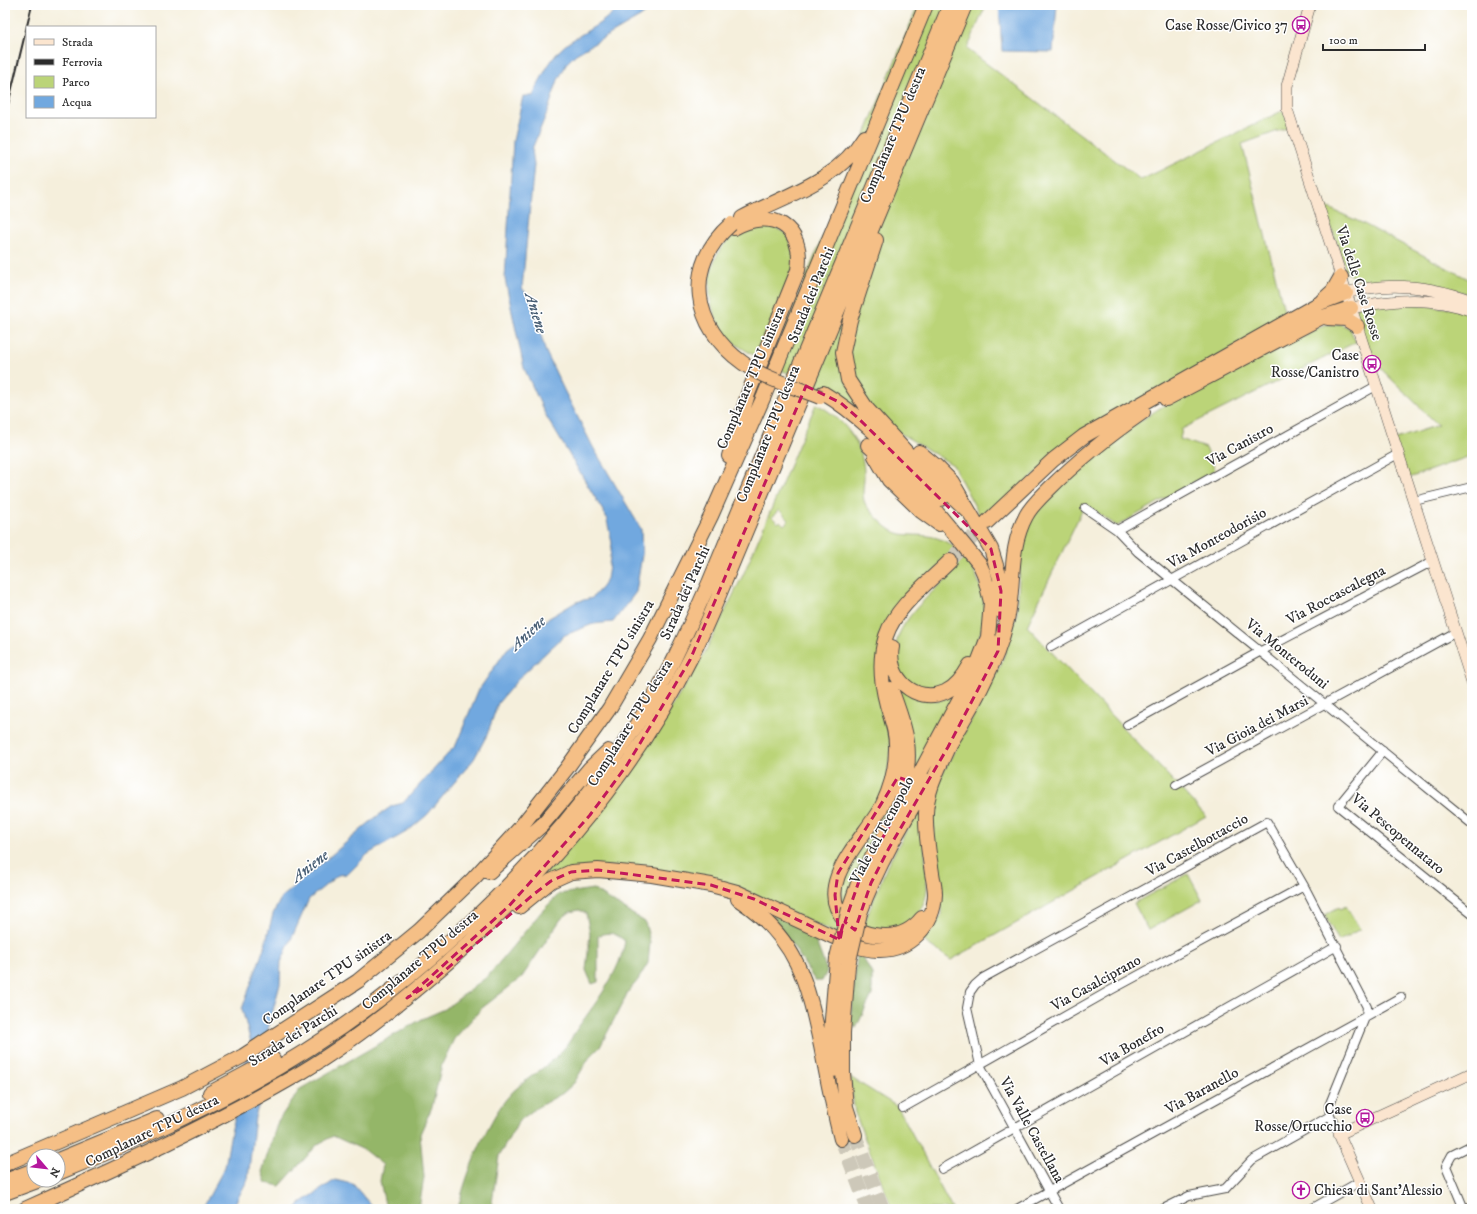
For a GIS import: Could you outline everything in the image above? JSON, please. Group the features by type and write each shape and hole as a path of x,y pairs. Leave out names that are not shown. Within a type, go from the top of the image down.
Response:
{"highway":[{"name":"Complanare TPU sinistra","path":"5,1164 182,1088 243,1056 301,1020 358,981 419,932 473,879 504,845 567,768 608,709 650,639 711,516 764,396 891,85 926,5"},
{"name":"Strada dei Parchi","path":"66,1157 248,1085 302,1047 374,992 452,928 530,850 574,797 637,708 662,663 702,578 940,5"},
{"name":"Strada dei Parchi","path":"302,1047 374,1004 419,969 458,934 533,860 587,796 615,758 645,712 670,667 709,583 950,5"},
{"name":"Complanare TPU destra","path":"25,1209 201,1127 304,1071 407,998 509,906 549,863 590,815 627,765 657,718 690,660 722,588 965,5"},
{"path":"891,85 861,142 843,163 817,182 765,206 733,226 711,246 700,270 699,281 701,304 710,329 720,343 742,362 761,373 841,403 991,549"},
{"path":"904,152 850,320 843,352 848,380 867,409 908,454 971,514 991,549 998,568 1001,591 998,651"},
{"path":"687,564 732,449 748,394 798,270 800,260 799,246 789,229 775,220 750,220 733,226"},
{"path":"1320,303 1333,291 1341,278"},
{"path":"1346,293 1320,303 1084,436 1053,460 990,524 1059,463 1090,441 1320,318 1351,308"},
{"path":"1320,318 1341,318 1357,326"},
{"path":"822,395 851,422 868,444 889,480 921,511 960,540 980,565 986,578 990,602 990,624 984,650 967,687 892,821"},
{"path":"998,651 1009,611 1015,543 1020,527 1027,514 1039,499 1072,467 1111,435 1143,412"},
{"path":"935,893 921,920 907,932 888,936 872,935 855,930 842,917 836,904 835,888 838,873 842,864 882,806 894,772 896,741 884,696 882,658 888,630 900,610 952,562 902,621 891,648 891,664 893,672 898,679 912,691 920,694 932,695 945,692 956,684 963,676 990,624"},
{"name":"Viale del Tecnopolo","path":"855,911 889,848 948,747 998,651"},
{"path":"882,658 889,686 901,715 909,754 907,777 892,821"},
{"path":"407,998 428,985 551,881 571,872 598,870 712,885 754,899 849,944 878,950 903,945 917,935 930,916 935,893 926,838 926,811 930,788 948,747"},
{"path":"419,932 518,847 565,799 590,768 608,751"},
{"name":"Viale del Tecnopolo","path":"834,1111 831,1031 842,962 855,911 860,878 892,821"},
{"path":"712,885 738,899 761,915 778,933 803,975 811,1000 841,1139"},
{"name":"Viale del Tecnopolo","path":"842,962 843,1073 846,1107 855,1135"},
{"name":"Strada dei Parchi","path":"66,1170 109,1152 192,1107"},
{"path":"7,1189 26,1176"},
{"path":"7,1189 26,1184"}],"street":[{"name":"Via delle Case Rosse","path":"1310,5 1287,86 1287,109 1471,675"},
{"path":"1341,278 1364,289"},
{"path":"1346,293 1390,286 1426,288 1437,289 1472,301"},
{"path":"1351,308 1383,302 1425,300 1439,301 1472,311"},
{"path":"1357,326 1364,313 1383,302"},
{"name":"Via Canistro","path":"1118,530 1376,386"},
{"name":"Via Monteodorisio","path":"1051,647 1398,454"},
{"path":"1414,501 1472,487"},
{"name":"Via Monteroduni","path":"1084,508 1118,530 1138,552 1472,824"},
{"name":"Via Roccascalegna","path":"1127,725 1261,651 1433,561"},
{"name":"Via Gioia dei Marsi","path":"1176,785 1456,632"},
{"name":"Via Pescopennataro","path":"1383,751 1338,806 1472,914"},
{"name":"Via Castelbottaccio","path":"980,1065 966,1011 970,992 974,985 983,978 1266,822 1337,946 1365,1002 1366,1015"},
{"name":"Via Casalciprano","path":"903,1108 1111,990 1304,886"},
{"name":"Via Bonefro","path":"942,1169 1016,1128 1153,1048 1337,946"},
{"name":"Via Baranello","path":"1017,1209 1400,997"},
{"path":"1366,1015 1329,1106 1330,1116 1372,1209"},
{"name":"Via Valle Castellana","path":"980,1065 1016,1128 1059,1209"},
{"path":"1339,1134 1472,1074"},
{"path":"1163,1209 1190,1195 1225,1189 1252,1160 1330,1116"},
{"path":"1464,1209 1448,1173 1447,1164 1454,1153 1472,1145"},
{"path":"1311,1209 1360,1182"}],"highlighted area":[{"path":"806,386 841,403 991,549 1001,591 998,651 948,747 889,848 871,883 855,930 845,922 860,878 892,821 906,780 898,777 838,873 835,895 839,938 843,925 840,940 754,899 711,885 598,870 571,872 551,881 534,894 428,985 407,998 509,906 590,815 627,765 690,660"}],"green space":[{"path":"918,5 986,5 967,49 1141,180 1284,110 1289,127 1242,144 1286,318 1082,433 982,520 953,465 835,394 770,365"},
{"path":"1324,206 1362,223 1472,281 1472,295 1426,282 1365,283 1347,273"},
{"path":"764,223 788,234 796,263 757,357 732,340 725,333 718,322 712,309 710,281 712,268 717,255 725,243 741,230"},
{"path":"1386,301 1472,311 1472,458 1470,456 1406,479 1393,440 1438,425 1365,353 1351,308"},
{"path":"1341,324 1350,329 1356,342 1182,429 1180,439 1206,448 1215,470 1117,526 1085,504 1027,626 1206,816 951,960 922,940 933,930 941,915 942,897 935,852 932,813 940,778 1001,665 1017,614 1021,545 1031,517 1048,497 1108,442 1163,406 1324,325"},
{"path":"816,404 835,416 850,433 856,443 861,454 863,465 864,501 874,515 896,533 937,538 955,548 963,555 975,573 982,593 984,617 974,650 961,675 957,680 946,686 926,691 900,677 896,649 898,638 910,616 919,605 957,568 948,557 885,623 891,744 886,787 842,859 840,922 837,934 733,885 609,866 541,880 662,724 705,652 744,573","holes":["779,510 789,520 784,525 780,521 778,523 772,517"]},
{"path":"892,679 937,701 953,696 954,697 914,774 914,749 908,725"},
{"path":"893,794 899,794 843,909 839,896 843,877"},
{"path":"922,802 927,888 922,907 916,916 901,929 862,929 887,866"},
{"path":"1188,874 1202,900 1148,930 1134,903"},
{"path":"593,889 645,922 650,942 648,963 638,980 628,992 600,1047 589,1058 574,1083 563,1093 536,1108 518,1122 499,1156 491,1209 458,1209 471,1166 491,1122 507,1098 519,1086 547,1065 566,1047 607,986 622,953 625,941 621,938 609,933 598,936 598,982 592,984 586,970 590,934 586,913 579,910 570,912 561,919 522,977 482,1008 454,1039 442,1064 432,1107 420,1134 424,1177 419,1209 386,1209 380,1181 383,1165 364,1150 333,1136 318,1144 280,1186 266,1183 262,1172 278,1121 300,1089 422,1019 445,1009 488,976 542,911 559,894"},
{"path":"748,899 812,931 827,971 822,981 815,981 794,947"},
{"path":"1346,906 1360,929 1339,941 1324,915 1339,907 1340,909"},
{"path":"861,954 872,974 872,995 856,1028 850,1024 857,956"},
{"path":"850,1077 898,1107 952,1209 892,1209 855,1113"}],"water":[{"name":"Aniene","path":"620,5 656,5 640,17 576,54 567,63 558,80 548,110 532,149 534,165 522,288 532,301 545,350 564,390 593,447 641,529 642,555 636,592 613,622 593,624 565,635 520,677 498,703 487,735 474,759 427,815 408,831 368,854 348,874 338,875 309,899 281,962 280,984 265,1041 264,1087 255,1117 248,1179 232,1209 202,1209 225,1167 231,1132 239,1102 241,1076 251,1043 242,1009 265,945 273,914 281,898 376,817 392,806 403,803 456,745 478,691 507,649 541,623 576,602 592,598 607,579 612,543 606,516 545,414 524,368 505,279 513,141 523,96 533,96 548,66 564,46 603,21"},
{"path":"999,5 1057,5 1053,52 1002,51"},
{"path":"335,1180 353,1184 374,1209 295,1209 301,1203"}],"tunnel":[{"path":"950,561 987,522"},
{"path":"855,1135 883,1209"},
{"path":"841,1139 868,1209"}],"railway":[{"path":"27,26 32,5"},
{"path":"5,117 26,30"}],"place":[{"name":"Case Rosse/Civico 37","path":"1301,25"},
{"name":"Case Rosse/Canistro","path":"1372,364"},
{"name":"Case Rosse/Ortucchio","path":"1365,1118"},
{"name":"Chiesa di Sant'Alessio","path":"1301,1190"}]}
